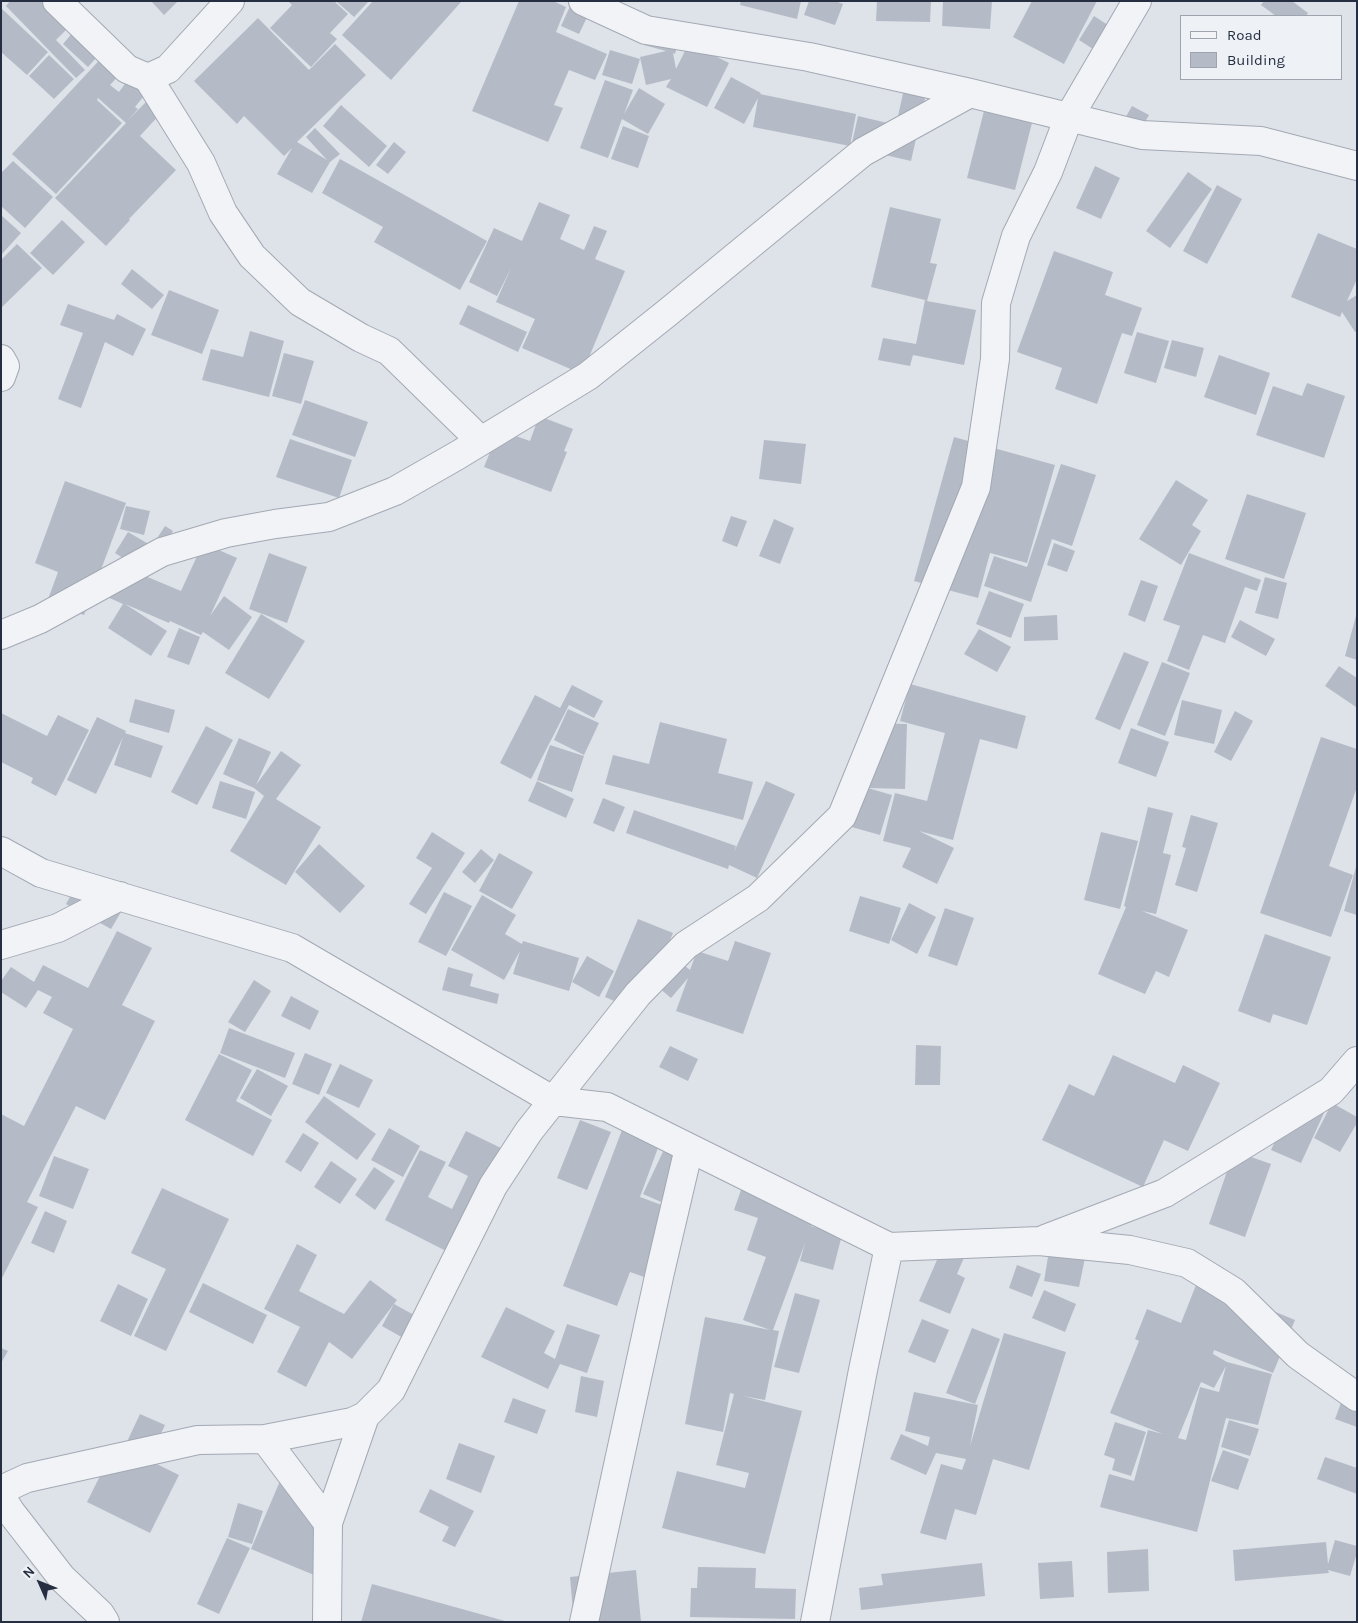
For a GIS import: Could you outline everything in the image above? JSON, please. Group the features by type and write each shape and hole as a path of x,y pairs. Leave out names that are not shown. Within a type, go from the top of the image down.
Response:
{"street":[{"path":"56,1 127,69 148,78 201,163 223,213 252,256 300,302 361,338 389,351 481,441"},
{"path":"148,78 168,69 230,1"},
{"path":"583,1 646,30 809,57 970,93 1142,135 1261,141 1357,166"},
{"path":"1,1490 27,1478 198,1440 265,1438 352,1422 365,1416 391,1390 493,1186 529,1131 638,994 686,945 758,898 842,816 976,487 995,358 996,303 1016,236 1048,172 1069,117 1137,1"},
{"path":"1,635 40,619 162,552 226,533 329,517 395,491 588,376 675,307 862,152 970,93"},
{"path":"1,359 5,366 1,377"},
{"path":"1,851 41,872 292,948 554,1101 607,1107 889,1247 1039,1241 1130,1250 1187,1263 1234,1292 1298,1354 1357,1397"},
{"path":"1,945 58,928 120,896"},
{"path":"1039,1241 1166,1194 1331,1091 1357,1061"},
{"path":"584,1622 689,1148"},
{"path":"815,1622 863,1370 889,1247"},
{"path":"326,1622 328,1523 365,1416"},
{"path":"265,1438 328,1523"},
{"path":"1,1496 62,1578 100,1614 105,1622"}],"building":[{"path":"10,1 54,1 74,22 56,40 85,70 76,78 6,6"},
{"path":"151,1 178,1 164,15"},
{"path":"288,1 334,1 348,14 330,33 337,39 311,67 270,28 292,5"},
{"path":"336,1 369,1 354,17"},
{"path":"373,1 462,1 391,80 342,35"},
{"path":"519,1 553,1 566,7 556,32 607,54 595,80 569,70 554,105 563,108 548,142 472,111"},
{"path":"741,1 801,1 797,19 740,5"},
{"path":"809,1 835,1 843,4 835,25 804,15"},
{"path":"877,1 931,1 930,22 876,21"},
{"path":"943,1 992,1 990,29 942,26"},
{"path":"1032,1 1097,1 1064,64 1013,37"},
{"path":"1264,1 1292,1 1308,13 1307,15 1275,15 1261,5"},
{"path":"572,2 590,11 579,34 561,26"},
{"path":"1,8 48,52 27,75 1,52"},
{"path":"1094,16 1122,34 1107,58 1079,40"},
{"path":"258,18 309,70 335,44 366,75 297,142 327,160 306,137 315,128 340,154 330,162 312,193 277,174 292,148 284,156 244,116 237,124 194,81"},
{"path":"79,25 105,48 88,67 63,44"},
{"path":"650,27 680,35 675,54 673,53 676,69 689,43 729,63 707,107 666,87 671,79 646,85 640,57 666,51 644,45"},
{"path":"610,50 640,59 632,84 602,75"},
{"path":"107,52 125,69 110,85 119,92 130,77 148,91 135,107 138,109 127,121 149,99 162,112 140,136 176,170 106,246 55,198 126,123 98,98 97,100 122,123 56,194 12,154"},
{"path":"49,55 74,79 54,99 29,76"},
{"path":"731,77 760,94 856,114 850,146 753,127 758,98 744,124 714,108"},
{"path":"605,80 633,90 624,114 639,88 665,104 648,134 622,119 608,158 580,148"},
{"path":"904,89 926,94 911,161 851,147 858,116 896,125"},
{"path":"987,99 1035,111 1015,190 967,178"},
{"path":"341,105 387,146 369,167 323,126"},
{"path":"1132,106 1149,115 1131,146 1115,136"},
{"path":"623,126 649,136 638,168 611,159"},
{"path":"394,142 406,152 388,174 376,165"},
{"path":"340,159 487,241 460,290 374,242 383,227 322,193"},
{"path":"13,161 53,197 25,228 1,206 1,173"},
{"path":"1095,166 1120,178 1101,219 1076,208"},
{"path":"1188,172 1212,189 1170,248 1146,231"},
{"path":"1217,185 1242,199 1207,264 1183,251"},
{"path":"539,202 570,215 560,239 584,250 594,226 607,231 595,259 625,271 582,374 522,348 535,319 496,302 511,268 497,296 469,282 494,228 522,241"},
{"path":"890,207 941,219 930,263 937,264 927,301 976,310 964,365 913,355 910,366 878,360 883,338 916,344 925,300 871,287"},
{"path":"1,215 21,233 1,255"},
{"path":"62,220 85,242 53,275 30,253"},
{"path":"1318,233 1357,249 1357,279 1347,301 1357,295 1357,331 1355,332 1342,312 1340,317 1291,297"},
{"path":"17,244 42,268 1,308 1,260"},
{"path":"1054,251 1113,272 1105,295 1142,308 1132,336 1122,333 1097,404 1055,389 1062,368 1017,352"},
{"path":"132,269 164,295 152,309 121,284"},
{"path":"169,290 219,310 202,354 151,335"},
{"path":"68,304 114,320 117,314 146,329 133,356 105,342 81,408 58,399 83,333 60,325"},
{"path":"468,305 527,332 518,352 459,324"},
{"path":"250,331 284,341 269,397 202,380 211,349 243,357"},
{"path":"1137,332 1169,341 1156,383 1124,373"},
{"path":"1172,340 1204,348 1196,377 1164,368"},
{"path":"284,353 314,361 301,404 272,396"},
{"path":"1219,355 1270,373 1256,415 1204,397"},
{"path":"1307,383 1345,396 1324,458 1256,435 1273,386 1302,396"},
{"path":"305,400 368,422 355,457 292,435"},
{"path":"539,416 573,429 564,451 567,452 551,492 484,467 499,430 530,441"},
{"path":"954,437 1055,465 1027,563 990,553 978,598 914,581"},
{"path":"290,439 352,460 339,498 276,477"},
{"path":"764,440 806,444 801,484 759,479"},
{"path":"1061,464 1096,475 1072,546 1052,539 1031,602 984,586 994,556 1027,567"},
{"path":"1176,480 1208,500 1192,525 1201,531 1181,565 1139,539"},
{"path":"65,481 126,503 84,615 47,602 58,572 35,563"},
{"path":"1247,494 1306,513 1284,579 1225,559"},
{"path":"126,506 150,511 144,535 120,529"},
{"path":"731,516 747,521 737,547 722,541"},
{"path":"774,519 794,528 780,564 759,556"},
{"path":"165,526 173,531 147,573 115,553 128,532 152,546"},
{"path":"203,543 237,558 210,616 224,596 252,617 229,650 203,632 201,635 125,604 167,631 151,656 108,628 123,604 105,596 119,565 181,591"},
{"path":"1054,543 1075,551 1067,572 1047,565"},
{"path":"269,553 307,567 287,623 249,609"},
{"path":"1189,553 1261,580 1257,591 1245,587 1225,643 1203,635 1189,670 1167,661 1180,626 1163,620"},
{"path":"1265,577 1287,583 1278,619 1255,613"},
{"path":"1141,580 1158,586 1145,622 1128,615"},
{"path":"989,591 1024,604 1011,638 976,624"},
{"path":"261,614 305,641 269,699 225,673"},
{"path":"1057,615 1058,640 1024,641 1024,617"},
{"path":"1357,616 1357,660 1345,656"},
{"path":"1240,620 1275,639 1266,656 1231,637"},
{"path":"179,628 200,637 189,665 167,657"},
{"path":"979,629 1011,647 997,672 964,654"},
{"path":"1124,652 1149,662 1120,730 1095,719"},
{"path":"1162,662 1190,673 1165,736 1137,725"},
{"path":"1339,666 1357,678 1356,707 1325,686"},
{"path":"910,684 1026,716 1017,749 980,739 953,840 919,831 954,848 937,884 902,867 911,848 883,841 895,793 927,801 945,733 900,721"},
{"path":"572,685 603,701 594,718 569,705 531,779 500,763 535,695 560,708"},
{"path":"135,699 175,710 169,733 129,722"},
{"path":"1182,700 1222,710 1214,744 1174,735"},
{"path":"568,709 599,723 584,755 554,740"},
{"path":"1235,711 1253,721 1231,761 1214,752"},
{"path":"1,713 47,736 58,715 89,730 56,796 31,783 33,778 1,762"},
{"path":"97,717 126,731 125,733 163,746 151,778 114,765 123,737 96,794 67,780"},
{"path":"660,722 727,739 718,773 753,782 743,820 605,784 613,755 649,764"},
{"path":"864,723 907,724 905,789 868,788 892,795 880,835 848,826 863,786"},
{"path":"206,726 233,740 197,805 171,792"},
{"path":"1131,728 1169,742 1156,777 1118,763"},
{"path":"1321,737 1357,749 1357,787 1329,866 1353,875 1331,937 1260,913"},
{"path":"239,738 271,752 256,785 281,751 301,765 276,799 321,827 286,885 230,851 264,796 254,788 223,774"},
{"path":"550,745 584,756 572,792 537,780"},
{"path":"220,781 255,792 246,819 212,808"},
{"path":"537,781 574,799 566,818 528,801"},
{"path":"766,781 795,794 757,878 729,865 728,869 626,833 634,810 736,846 734,852"},
{"path":"603,798 625,807 614,832 593,823"},
{"path":"1148,807 1173,813 1163,853 1171,855 1156,914 1142,911 1188,930 1169,977 1156,971 1145,994 1098,974 1126,907 1124,906"},
{"path":"1191,815 1218,823 1197,892 1175,885 1186,848 1182,847"},
{"path":"432,832 465,853 426,914 409,904 432,868 416,858"},
{"path":"1101,832 1138,841 1120,909 1084,900"},
{"path":"319,844 365,886 340,913 295,872"},
{"path":"481,849 494,860 475,883 462,872"},
{"path":"499,853 533,872 512,909 479,891"},
{"path":"1357,867 1357,915 1344,911"},
{"path":"76,886 121,912 111,929 66,904"},
{"path":"444,892 472,906 446,956 418,942"},
{"path":"482,895 516,915 505,934 522,944 523,941 579,958 569,991 513,974 520,951 504,980 451,950"},
{"path":"860,896 901,908 889,944 849,931"},
{"path":"909,903 936,917 917,954 891,940"},
{"path":"945,908 974,918 957,966 928,956"},
{"path":"638,919 673,933 655,976 672,955 690,970 697,951 728,961 735,941 771,953 743,1034 676,1011 688,978 671,998 652,982 640,1012 605,997"},
{"path":"117,931 152,948 122,1005 155,1021 105,1120 76,1106 27,1202 38,1207 1,1280 1,1114 24,1126 73,1029 43,1013 52,997 38,990 26,1008 1,992 1,981 11,967 34,982 43,965 88,988"},
{"path":"1265,934 1331,957 1307,1025 1273,1014 1270,1023 1238,1011"},
{"path":"587,956 614,971 599,997 572,982"},
{"path":"448,967 473,974 470,986 499,994 497,1004 442,990"},
{"path":"254,980 271,991 245,1032 228,1022"},
{"path":"291,996 319,1011 310,1030 281,1016"},
{"path":"229,1028 295,1053 285,1078 220,1053"},
{"path":"916,1045 941,1046 940,1085 915,1085"},
{"path":"670,1046 698,1059 688,1081 659,1067"},
{"path":"305,1053 332,1064 319,1095 292,1084"},
{"path":"219,1054 252,1070 236,1101 272,1120 253,1156 185,1120"},
{"path":"1113,1055 1175,1083 1183,1065 1220,1083 1188,1151 1164,1140 1143,1187 1042,1140 1069,1084 1094,1096"},
{"path":"340,1064 373,1080 359,1108 326,1093"},
{"path":"257,1069 288,1086 271,1116 240,1098"},
{"path":"324,1096 376,1134 357,1160 305,1122"},
{"path":"1294,1100 1324,1113 1301,1163 1271,1150"},
{"path":"1332,1103 1357,1117 1357,1123 1340,1152 1314,1138"},
{"path":"580,1120 611,1132 587,1190 557,1178"},
{"path":"389,1128 420,1146 403,1177 371,1160"},
{"path":"622,1130 659,1145 640,1197 670,1208 644,1277 630,1272 617,1306 563,1286"},
{"path":"466,1131 503,1149 450,1253 385,1220 420,1150 446,1162 428,1197 452,1209 468,1176 448,1166"},
{"path":"303,1133 319,1143 301,1172 285,1162"},
{"path":"668,1141 685,1149 661,1202 643,1194"},
{"path":"1234,1151 1271,1164 1245,1237 1209,1224"},
{"path":"54,1156 89,1169 73,1209 39,1196"},
{"path":"331,1161 357,1179 340,1204 314,1187"},
{"path":"374,1167 395,1181 375,1210 355,1195"},
{"path":"747,1173 820,1199 811,1226 842,1235 833,1270 800,1261 805,1243 773,1330 779,1331 765,1400 743,1396 802,1411 765,1554 662,1528 677,1471 745,1488 749,1473 716,1465 734,1394 730,1393 723,1432 685,1424 705,1317 770,1330 743,1320 766,1257 747,1250 758,1218 734,1210"},
{"path":"162,1188 229,1219 166,1351 134,1336 166,1269 131,1253"},
{"path":"45,1211 67,1221 54,1253 31,1243"},
{"path":"297,1244 317,1255 299,1291 344,1314 370,1280 397,1300 352,1359 329,1342 306,1387 277,1372 300,1327 264,1309"},
{"path":"944,1244 966,1253 957,1274 965,1278 950,1314 919,1301"},
{"path":"1049,1251 1085,1258 1079,1287 1044,1281"},
{"path":"1017,1265 1041,1274 1032,1297 1009,1288"},
{"path":"1198,1280 1295,1320 1273,1373 1214,1350 1213,1354 1227,1362 1272,1374 1258,1425 1226,1418 1197,1532 1100,1507 1109,1474 1134,1481 1148,1430 1163,1434 1110,1413 1139,1341 1135,1339 1147,1309 1181,1323","holes":["1226,1366 1219,1392 1200,1387 1186,1440 1178,1438 1201,1382 1214,1388"]},
{"path":"203,1283 267,1315 253,1344 189,1312"},
{"path":"118,1284 148,1299 131,1336 100,1321"},
{"path":"1044,1290 1076,1304 1065,1332 1032,1318"},
{"path":"795,1293 820,1300 799,1373 774,1367"},
{"path":"394,1304 425,1321 412,1343 382,1326"},
{"path":"506,1307 555,1331 544,1353 555,1359 567,1324 600,1335 587,1373 560,1364 548,1389 481,1357"},
{"path":"922,1319 949,1330 935,1363 908,1352"},
{"path":"972,1328 1000,1339 975,1404 946,1393"},
{"path":"1004,1333 1066,1352 1029,1470 993,1459 976,1515 955,1509 946,1540 920,1533 941,1464 962,1470 966,1459 936,1453 926,1475 890,1459 901,1434 928,1446 930,1437 905,1431 914,1392 978,1405 970,1446"},
{"path":"1,1348 8,1351 1,1363"},
{"path":"581,1376 604,1381 597,1417 575,1412"},
{"path":"1348,1384 1357,1387 1357,1427 1335,1419"},
{"path":"513,1398 546,1410 537,1434 504,1422"},
{"path":"140,1414 165,1425 150,1457 125,1446"},
{"path":"1229,1420 1259,1429 1250,1456 1221,1447"},
{"path":"1115,1422 1146,1432 1131,1476 1112,1470 1115,1459 1104,1455"},
{"path":"459,1443 495,1456 481,1493 446,1479"},
{"path":"116,1444 179,1475 150,1533 87,1502"},
{"path":"1223,1450 1249,1459 1238,1490 1211,1481"},
{"path":"1325,1457 1357,1468 1357,1494 1317,1479"},
{"path":"280,1481 347,1510 319,1577 251,1549"},
{"path":"430,1489 474,1511 455,1547 442,1541 449,1527 419,1512"},
{"path":"238,1503 263,1511 252,1544 228,1537"},
{"path":"227,1538 250,1548 219,1614 197,1604"},
{"path":"1335,1540 1357,1546 1357,1553 1350,1576 1328,1570 1329,1573 1235,1581 1233,1550 1326,1542 1328,1564"},
{"path":"1148,1549 1149,1591 1108,1593 1107,1552"},
{"path":"1072,1561 1074,1597 1040,1599 1038,1563"},
{"path":"982,1563 985,1596 861,1610 859,1588 883,1585 881,1574"},
{"path":"698,1567 756,1568 755,1588 796,1589 795,1619 690,1617 691,1588 697,1588"},
{"path":"636,1570 641,1622 574,1622 570,1577"},
{"path":"372,1584 505,1621 505,1622 361,1622"}]}
